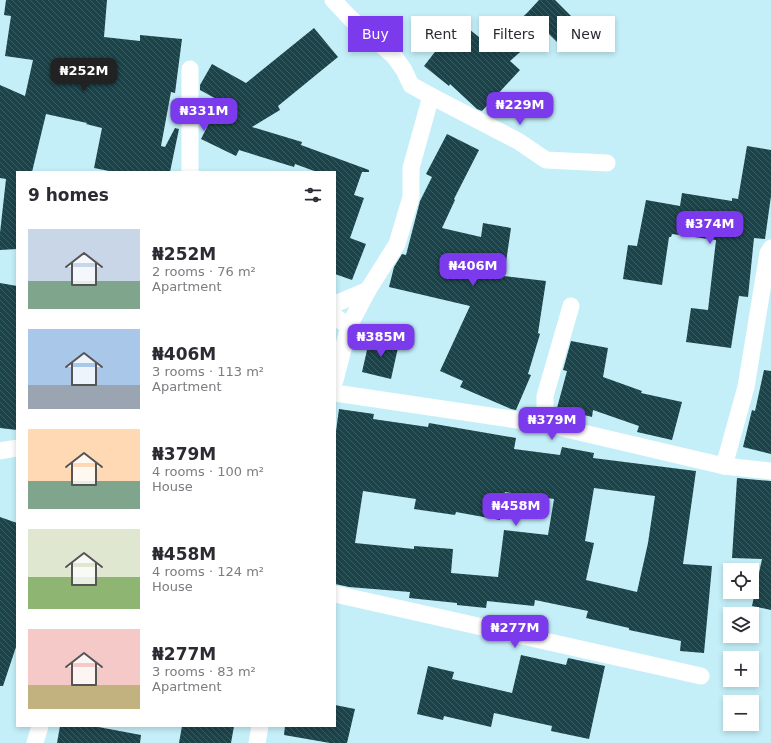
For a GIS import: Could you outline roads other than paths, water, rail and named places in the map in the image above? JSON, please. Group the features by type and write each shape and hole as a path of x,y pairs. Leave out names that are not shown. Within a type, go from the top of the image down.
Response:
{"street":[{"path":"333,0 350,18 394,56 404,70 411,86 518,142 546,160 607,163"},
{"path":"190,69 190,171"},
{"path":"336,376 349,326 368,290 397,244 411,197 411,168 432,96"},
{"path":"724,466 746,387 768,253 771,248"},
{"path":"336,304 368,290"},
{"path":"546,424 545,396 570,306"},
{"path":"336,318 349,326"},
{"path":"336,393 546,424 724,466 771,471"},
{"path":"0,451 16,448"},
{"path":"336,594 700,676"},
{"path":"35,743 40,727"},
{"path":"257,743 260,727"}]}
